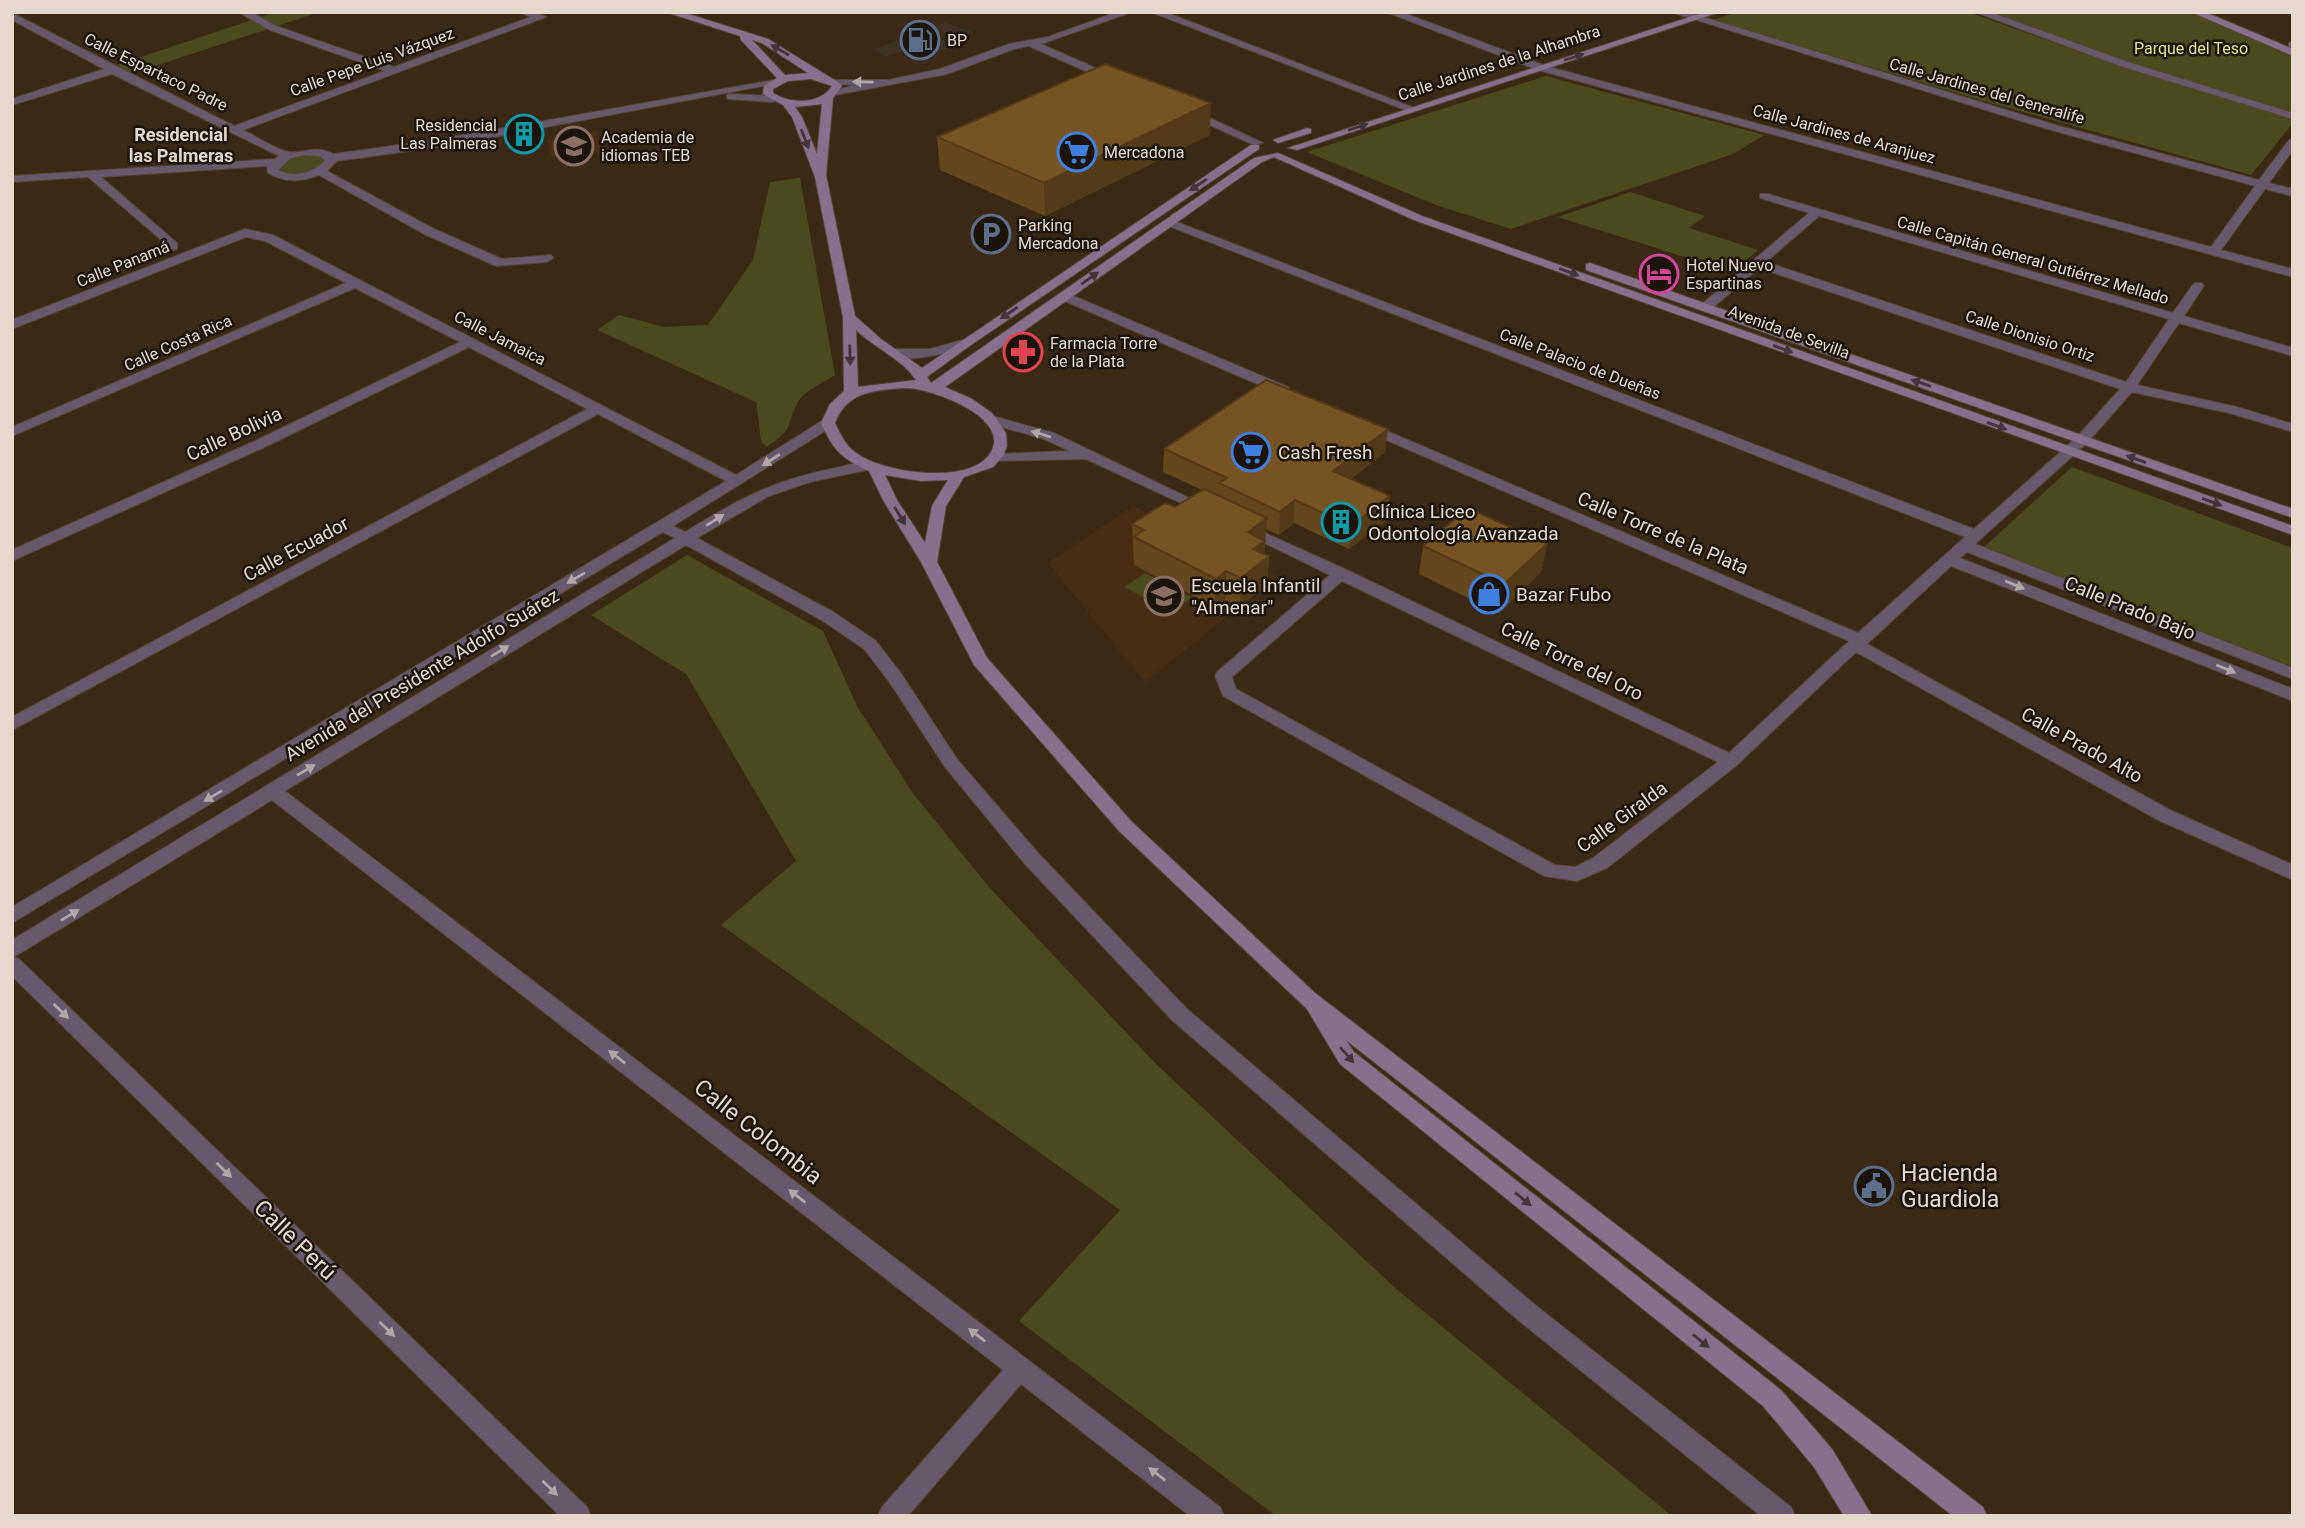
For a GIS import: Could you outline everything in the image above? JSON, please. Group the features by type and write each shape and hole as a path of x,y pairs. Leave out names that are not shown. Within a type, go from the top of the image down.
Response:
{"street":[{"path":"243,12 273,28 395,71"},
{"name":"Calle Pepe Luis Vázquez","path":"236,129 541,17 524,12"},
{"path":"671,12 765,41 806,65 832,90"},
{"path":"710,95 809,103 832,90 943,72 1012,46 1050,40 1127,12"},
{"path":"1156,12 1412,109"},
{"name":"Calle Jardines de Aranjuez","path":"1391,12 1528,60 1542,68 2293,272"},
{"name":"Calle Jardines de la Alhambra","path":"1371,110 1678,12"},
{"name":"Calle Jardines del Generalife","path":"1678,12 2048,126 2293,193"},
{"name":"Calle Jardines de la Alhambra","path":"923,383 952,374 1258,160 1715,12"},
{"path":"1980,12 2124,64 2293,116"},
{"path":"2196,12 2293,53"},
{"path":"2214,12 2292,45"},
{"name":"Calle Espartaco Padre","path":"12,16 113,70 287,156"},
{"path":"12,30 29,25"},
{"path":"738,34 764,56 778,81"},
{"path":"1028,42 1126,85"},
{"path":"12,102 113,70"},
{"path":"12,180 96,178 274,167 291,177 326,165 449,151 573,129 618,118 661,102 818,76"},
{"path":"773,99 768,94 768,88 778,81"},
{"path":"821,177 832,90"},
{"path":"787,103 797,117 821,177 849,317 851,393"},
{"path":"1175,106 1256,145"},
{"path":"923,383 963,344 1256,145 1322,126"},
{"path":"1256,145 1257,152 1283,153 1278,140"},
{"path":"2214,251 2293,142"},
{"path":"274,167 287,156 314,152 326,165 428,231 500,263 547,258"},
{"name":"Avenida de Sevilla","path":"1283,153 1432,211 2293,514"},
{"name":"Avenida de Sevilla","path":"1283,153 1418,218 2293,531"},
{"path":"12,189 96,178 173,246"},
{"name":"Calle Capitán General Gutiérrez Mellado","path":"1764,196 2293,352"},
{"path":"1706,307 1817,212"},
{"name":"Calle Palacio de Dueñas","path":"1170,223 1971,541"},
{"name":"Calle Jamaica","path":"245,233 269,238 737,481"},
{"name":"Calle Panamá","path":"12,325 245,233"},
{"name":"Calle Dionisio Ortiz","path":"1759,264 2129,387 2232,410 2293,428"},
{"name":"Calle Costa Rica","path":"12,432 85,403 356,283"},
{"name":"Calle Giralda","path":"1342,573 1230,668 1223,676 1229,692 1551,871 1577,874 1600,863 1731,761 1858,642 2082,440 2129,387 2198,286"},
{"path":"1064,296 1296,396"},
{"path":"849,317 876,342 914,367 923,383"},
{"name":"Calle Bolivia","path":"12,556 262,443 470,342"},
{"path":"894,353 930,353 963,344"},
{"path":"923,383 960,398 989,419 999,432 1000,444 995,458 980,468 958,475 926,477 871,467 839,446 828,423 833,408 851,393 863,389 923,383"},
{"name":"Calle Ecuador","path":"12,724 597,408"},
{"name":"Calle Torre de la Plata","path":"1347,418 1858,642"},
{"name":"Calle Torre del Oro","path":"989,419 1049,436 1342,573 1731,761"},
{"name":"Avenida del Presidente Adolfo Suárez","path":"12,916 663,526 828,423"},
{"name":"Calle Torre del Oro","path":"995,458 1090,456"},
{"path":"871,467 929,562 980,661 1125,826 1308,999 1974,1516"},
{"name":"Avenida del Presidente Adolfo Suárez","path":"12,950 778,485 871,467"},
{"path":"929,562 939,506 958,475"},
{"path":"663,526 829,617 870,645 951,762 1004,827 1096,929 1180,1015 1525,1312 1782,1516"},
{"name":"Calle Prado Bajo","path":"1971,541 2293,674"},
{"name":"Calle Prado Bajo","path":"1951,560 2293,695"},
{"name":"Calle Prado Alto","path":"1858,642 2164,815 2293,873"},
{"name":"Calle Colombia","path":"273,791 1211,1516"},
{"name":"Calle Perú","path":"12,964 578,1516"},
{"path":"1308,999 1347,1058 1772,1398 1823,1458 1859,1516"},
{"path":"891,1516 1020,1368"}],"shaded area":[{"name":"BP","path":"946,22 972,32 930,34 956,46 931,55 911,47 887,56 872,50"},
{"name":"Academia de idiomas TEB","path":"598,130 601,152 550,157 548,141"},
{"name":"Escuela Infantil \"Almenar\"","path":"1133,506 1278,576 1145,682 1048,563"}],"green space":[{"path":"276,12 319,12 125,76 108,68"},
{"path":"1737,12 1968,12 2125,68 2293,119 2293,123 2251,175 1980,100 1714,20"},
{"name":"Parque del Teso","path":"1980,12 2196,12 2293,53 2293,116 2209,91"},
{"path":"1546,76 1764,135 1733,154 1511,229 1436,205 1307,152"},
{"path":"302,155 322,157 325,162 304,173 280,170 289,159"},
{"path":"800,178 835,375 801,398 788,428 766,447 761,440 756,402 597,330 619,315 664,327 708,325 753,260 770,182"},
{"path":"1630,192 1705,216 1689,228 1758,250 1732,272 1558,217"},
{"path":"2072,467 2293,548 2293,667 1984,547"},
{"path":"687,555 823,631 857,706 912,792 988,886 1155,1063 1394,1287 1672,1516 1276,1516 1019,1321 1120,1210 721,925 796,861 686,674 591,615"},
{"path":"1145,573 1192,598 1172,612 1124,587"}],"building":[{"path":"1105,64 1211,103 1044,183 937,137"},
{"path":"1266,380 1388,429 1333,471 1390,496 1351,526 1295,500 1280,512 1219,483 1227,478 1164,449"},
{"path":"1204,489 1267,518 1248,532 1265,541 1253,549 1269,556 1241,578 1226,571 1216,579 1134,537 1144,530 1132,524 1165,503 1175,507"},
{"path":"1468,508 1547,544 1504,584 1423,546"}],"place":[{"name":"BP","path":"920,40"},
{"name":"Residencial Las Palmeras","path":"524,134"},
{"name":"Academia de idiomas TEB","path":"574,146"},
{"name":"Mercadona","path":"1077,152"},
{"name":"Parking Mercadona","path":"991,234"},
{"name":"Hotel Nuevo Espartinas","path":"1659,274"},
{"name":"Farmacia Torre de la Plata","path":"1023,352"},
{"name":"Cash Fresh","path":"1251,452"},
{"name":"Clínica Liceo Odontología Avanzada","path":"1341,522"},
{"name":"Bazar Fubo","path":"1489,594"},
{"name":"Escuela Infantil \"Almenar\"","path":"1164,596"},
{"name":"Hacienda Guardiola","path":"1874,1186"}],"district":[{"name":"Residencial las Palmeras","path":"181,144"}]}
